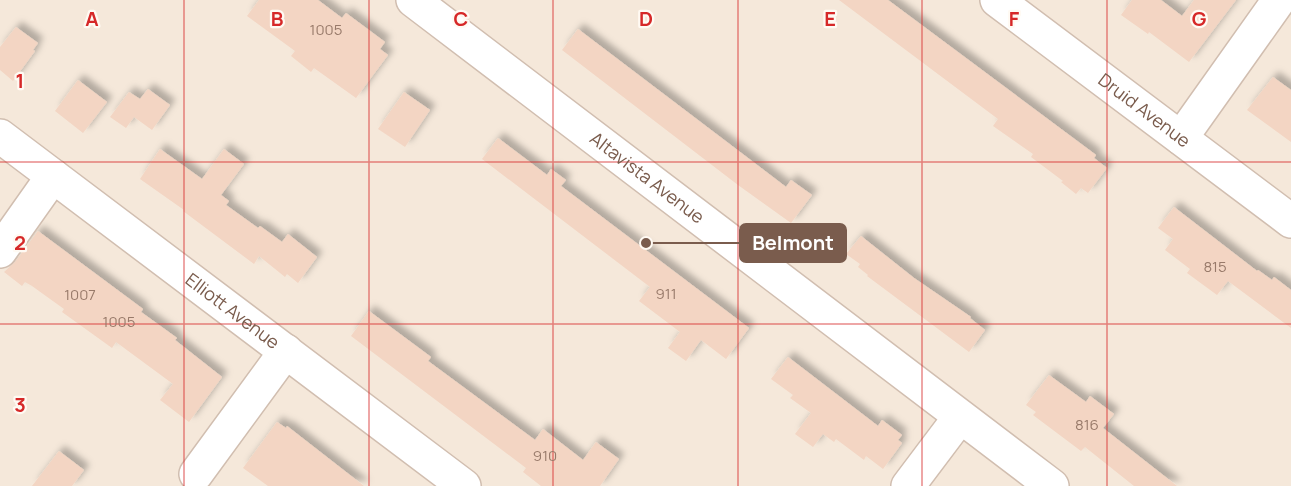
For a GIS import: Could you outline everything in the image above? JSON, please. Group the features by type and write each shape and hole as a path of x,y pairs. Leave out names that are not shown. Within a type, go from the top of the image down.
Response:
{"street":[{"name":"Altavista Avenue","path":"413,0 1052,486"},
{"name":"Druid Avenue","path":"997,0 1291,221"},
{"path":"1181,138 1279,0"},
{"name":"Elliott Avenue","path":"0,136 464,486"},
{"path":"0,251 53,176"},
{"path":"196,474 286,351"},
{"path":"908,486 960,417"}],"shaded area":[{"path":"0,0 1291,0 1291,486 0,486"}],"building":[{"path":"259,0 318,0 342,18 346,13 385,42 380,49 388,55 356,98 314,68 311,72 291,56 295,51 247,16"},
{"path":"839,0 888,0 1096,155 1094,158 1107,168 1088,193 1081,188 1076,194 1031,157 1033,154 993,126 998,119"},
{"path":"1132,0 1161,0 1182,16 1194,0 1236,0 1189,62 1149,32 1148,34 1121,15"},
{"path":"16,27 38,43 33,50 35,51 13,81 0,70 0,47"},
{"path":"578,29 786,187 791,180 812,195 791,223 562,50"},
{"path":"1273,77 1291,90 1291,142 1247,110"},
{"path":"78,80 107,102 83,133 55,111"},
{"path":"148,89 170,105 152,130 134,117 126,128 110,117 129,92 140,99"},
{"path":"404,92 430,110 405,147 378,129"},
{"path":"498,138 547,175 551,169 566,180 561,186 749,328 726,359 701,340 686,361 668,348 680,332 639,301 650,287 482,159"},
{"path":"160,149 202,179 224,149 244,164 221,195 229,201 226,205 258,228 260,226 282,242 288,234 317,257 298,283 287,274 285,277 259,256 254,264 140,179"},
{"path":"1174,207 1257,271 1272,280 1274,277 1291,290 1291,328 1228,281 1217,295 1187,273 1190,269 1165,250 1173,239 1158,228"},
{"path":"38,231 143,309 141,312 177,338 175,340 222,377 189,422 160,400 173,384 116,342 112,348 62,312 64,309 32,286 25,282 22,286 4,272 15,262"},
{"path":"861,236 914,278 971,317 985,330 969,352 858,267 860,264 846,254"},
{"path":"369,311 431,357 428,361 535,440 543,429 583,460 596,442 619,459 600,486 541,486 523,472 526,468 351,336"},
{"path":"788,357 878,426 882,420 902,435 898,440 902,443 883,469 866,456 864,460 836,439 834,442 823,434 813,447 795,434 811,413 790,398 793,395 771,379"},
{"path":"1049,375 1086,402 1090,396 1114,414 1103,428 1177,486 1134,486 1085,447 1081,451 1033,415 1036,412 1026,405"},
{"path":"277,422 286,428 287,426 364,486 268,486 243,468"},
{"path":"59,451 84,470 72,486 32,486"}],"place":[{"name":"Belmont","path":"646,243"}]}
